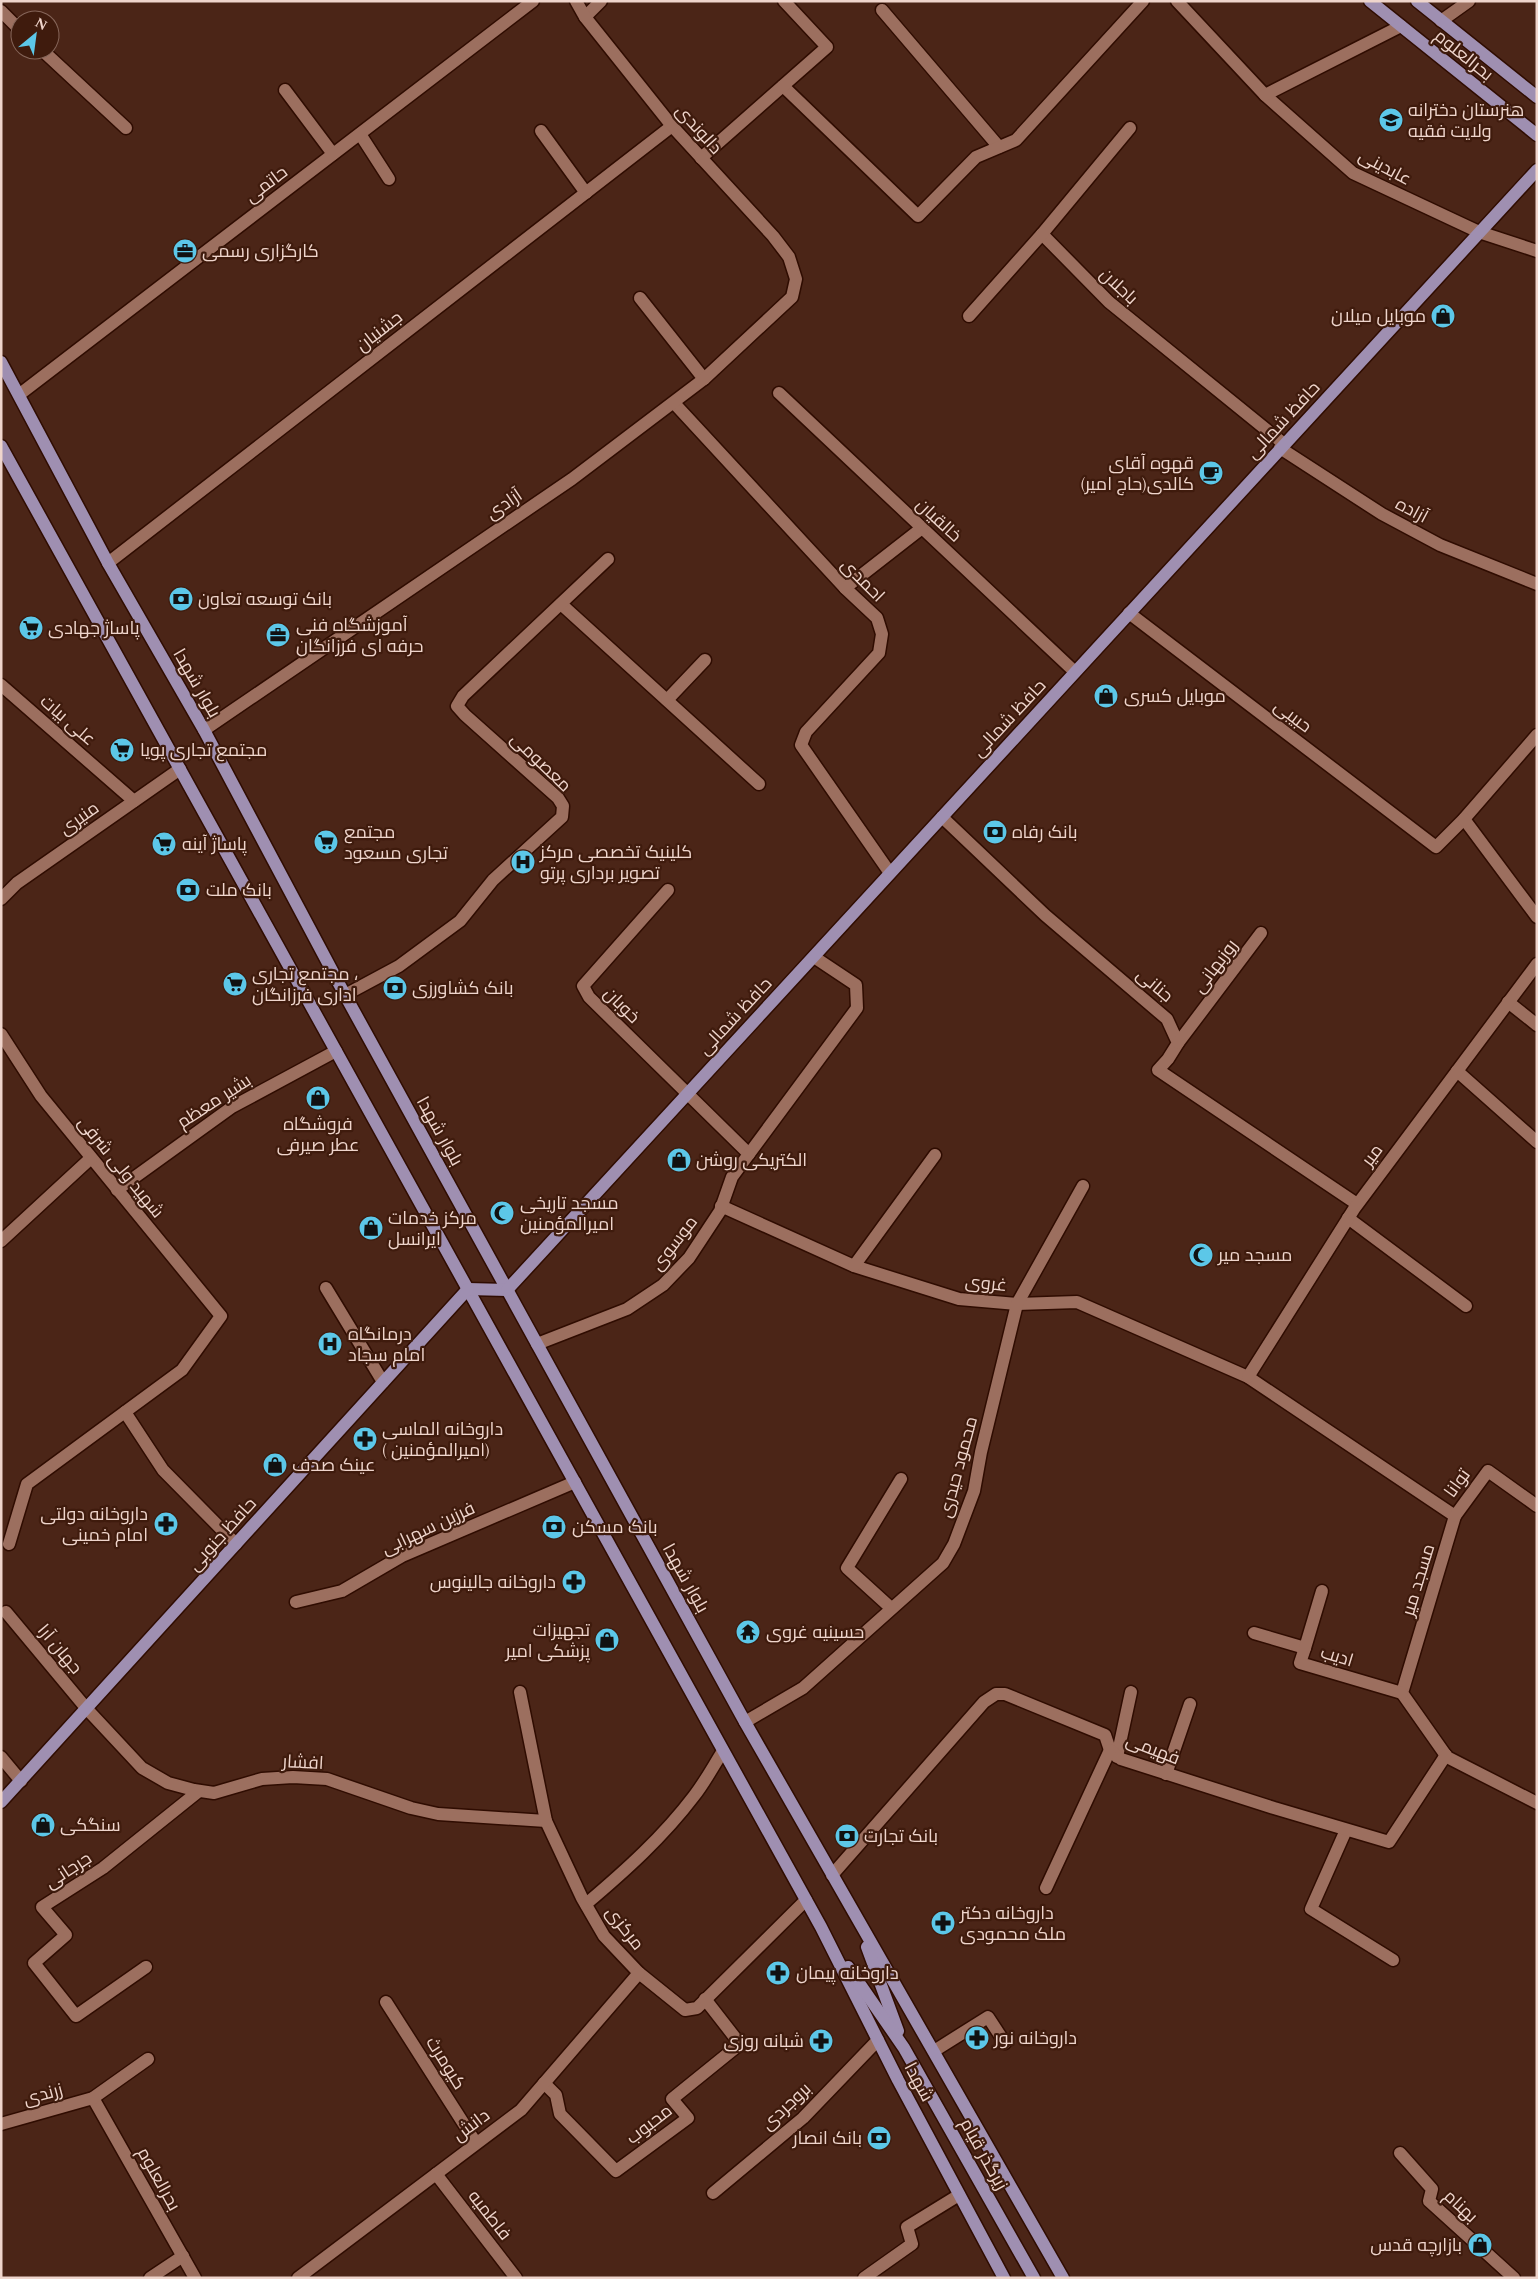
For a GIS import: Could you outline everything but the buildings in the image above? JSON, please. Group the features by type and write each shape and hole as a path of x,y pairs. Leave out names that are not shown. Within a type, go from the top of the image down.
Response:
{"main road":[{"name":"بحرالعلوم","path":"1370,1 1537,135"},
{"name":"بحرالعلوم","path":"1417,1 1537,97"},
{"name":"حافظ شمالی","path":"507,1290 1537,170"},
{"name":"بلوار شهدا","path":"1,362 20,394 108,563 204,730 345,995 507,1290 745,1722 855,1913"},
{"path":"1,446 806,1900"},
{"path":"468,1289 507,1290"},
{"name":"حافظ جنوبی","path":"1,1802 468,1289"},
{"name":"شهدا","path":"806,1900 1004,2278"},
{"path":"855,1913 904,2048"},
{"name":"شهدا","path":"855,1913 1063,2278"},
{"path":"821,1927 904,2048"},
{"name":"زیرگذر قیام","path":"904,2048 1034,2278"}],"street":[{"name":"حاتمی","path":"20,394 533,1"},
{"name":"دالوندی","path":"576,1 585,16 672,126 773,236 789,257 796,279"},
{"path":"585,16 601,1"},
{"path":"701,158 827,47 784,1"},
{"path":"783,86 918,216 976,157 1016,140 1144,1"},
{"name":"عابدینی","path":"1177,1 1265,95 1353,172 1479,232 1537,251"},
{"path":"1441,21 1468,1"},
{"path":"882,10 999,147"},
{"path":"1,11 10,20"},
{"path":"1265,95 1401,26"},
{"path":"53,60 126,128"},
{"path":"285,90 334,154"},
{"name":"جشنیان","path":"108,563 672,126"},
{"path":"970,316 1042,234 1130,128"},
{"path":"541,131 586,193"},
{"path":"360,134 389,179"},
{"name":"باجلان","path":"1042,234 1109,302 1282,446"},
{"name":"آزادی","path":"204,730 572,479 674,403 704,379 792,297 796,279"},
{"path":"640,298 704,379"},
{"name":"خالقیان","path":"779,393 1075,672"},
{"name":"احمدی","path":"674,403 845,588 876,618 882,634 879,653 806,732 801,745 890,873"},
{"name":"آزاده","path":"1282,446 1382,514 1440,545 1537,584"},
{"path":"845,588 922,528"},
{"name":"معصومی","path":"345,995 399,966 460,921 493,880 562,817 563,806 558,798 464,715 457,706 462,696 608,559"},
{"path":"561,604 759,784"},
{"name":"حبیبی","path":"1129,613 1436,847 1464,820"},
{"path":"667,700 705,660"},
{"name":"علی بیات","path":"1,684 134,801"},
{"path":"1537,735 1464,820 1537,917"},
{"name":"منیری","path":"1,899 17,883 180,769"},
{"name":"جنانی","path":"942,817 1045,915 1168,1018 1178,1043"},
{"name":"خوبان","path":"668,890 583,986 588,997 687,1095"},
{"name":"روزبهانی","path":"1178,1043 1261,933"},
{"name":"موسوی","path":"537,1344 627,1309 663,1285 689,1258 722,1206 732,1177 857,1008 856,985 814,957"},
{"name":"میر","path":"1248,1376 1357,1204 1537,964"},
{"path":"1508,1002 1537,1025"},
{"name":"شهید ولی شرفی","path":"3,1043 41,1096 220,1316 182,1370 125,1412"},
{"path":"1178,1043 1158,1070 1357,1204"},
{"name":"بشیر معظم","path":"117,1190 232,1107 336,1051"},
{"path":"1457,1071 1537,1142"},
{"path":"687,1095 749,1154"},
{"path":"854,1266 935,1155"},
{"path":"1,1241 91,1158"},
{"name":"محمود حیدری","path":"745,1722 803,1688 942,1563 954,1544 974,1491 981,1452 1018,1304 1083,1186"},
{"name":"غروی","path":"722,1206 854,1266 959,1299 1018,1304 1077,1302 1248,1376"},
{"path":"1348,1218 1466,1306"},
{"path":"326,1288 383,1382"},
{"path":"1248,1376 1455,1516"},
{"path":"9,1544 27,1484 125,1412 163,1470 236,1544"},
{"name":"توانا","path":"1455,1516 1488,1471 1537,1506"},
{"path":"891,1608 847,1568 901,1479"},
{"name":"فرزین سهرابی","path":"296,1602 342,1591 402,1556 575,1482"},
{"name":"مسجد میر","path":"1402,1693 1455,1516"},
{"path":"1305,1648 1322,1591"},
{"name":"جهان آرا","path":"6,1612 86,1708"},
{"name":"ادیب","path":"1254,1633 1305,1648 1300,1663 1402,1693"},
{"name":"مرکزی","path":"520,1692 546,1821 562,1858 604,1936 639,1973 684,2010 696,2008 705,2000 806,1900"},
{"path":"1046,1888 1113,1753 1131,1692"},
{"path":"1402,1693 1446,1755 1537,1804"},
{"name":"فهیمی","path":"832,1875 984,1702 996,1694 1005,1694 1105,1735 1113,1753 1166,1774 1389,1842 1446,1755"},
{"path":"1166,1774 1190,1704"},
{"name":"افشار","path":"86,1708 142,1768 168,1783 200,1791 214,1793 262,1779 327,1780 411,1808 438,1814 546,1821"},
{"path":"586,1904 627,1870 663,1833 695,1795 723,1750"},
{"path":"1,1757 20,1781"},
{"name":"جرجانی","path":"146,1967 76,2016 34,1963 66,1935 42,1907 103,1868 200,1791"},
{"path":"1346,1830 1311,1909 1393,1960"},
{"name":"دانش","path":"298,2278 521,2110 639,1973"},
{"name":"محبوب","path":"544,2083 556,2095 560,2114 616,2171 688,2118 672,2099 740,2044 705,2000"},
{"name":"کیومرث","path":"386,2002 476,2143"},
{"path":"934,2051 988,2017 1005,2043"},
{"name":"بروجردی","path":"713,2193 803,2118 878,2040"},
{"name":"زرندی","path":"1,2124 93,2098 148,2059"},
{"name":"بحرالعلوم","path":"93,2098 195,2278"},
{"name":"بهنام","path":"1400,2152 1432,2189 1429,2201 1514,2278"},
{"name":"فاطمیه","path":"436,2174 516,2278"},
{"path":"864,2278 912,2244 906,2227 959,2195"},
{"path":"150,2278 183,2256"}],"place":[{"name":"هنرستان دخترانه ولایت فقیه","path":"1391,120"},
{"name":"کارگزاری رسمی","path":"185,251"},
{"name":"موبایل میلان","path":"1443,316"},
{"name":"قهوه آقای کالدی(حاج امیر)","path":"1211,473"},
{"name":"بانک توسعه تعاون","path":"181,599"},
{"name":"پاساژ جهادی","path":"31,628"},
{"name":"آموزشگاه فنی حرفه ای فرزانگان","path":"278,635"},
{"name":"موبایل کسری","path":"1106,696"},
{"name":"مجتمع تجاری پویا","path":"122,750"},
{"name":"بانک رفاه","path":"995,832"},
{"name":"مجتمع تجاری مسعود","path":"326,842"},
{"name":"پاساژ آینه","path":"164,844"},
{"name":"کلینیک تخصصی مرکز تصویر برداری پرتو","path":"523,862"},
{"name":"بانک ملت","path":"188,890"},
{"name":"مجتمع تجاری ، اداری فرزانگان","path":"235,984"},
{"name":"بانک کشاورزی","path":"395,988"},
{"name":"فروشگاه عطر صیرفی","path":"318,1098"},
{"name":"الکتریکی روشن","path":"679,1160"},
{"name":"مسجد تاریخی امیرالمؤمنین","path":"502,1213"},
{"name":"مرکز خدمات ایرانسل","path":"371,1228"},
{"name":"مسجد میر","path":"1201,1255"},
{"name":"درمانگاه امام سجاد","path":"330,1344"},
{"name":"داروخانه الماسی ( امیرالمؤمنین)","path":"365,1439"},
{"name":"عینک صدف","path":"275,1465"},
{"name":"داروخانه دولتی امام خمینی","path":"166,1524"},
{"name":"بانک مسکن","path":"554,1527"},
{"name":"داروخانه جالینوس","path":"574,1582"},
{"name":"حسینیه غروی","path":"748,1632"},
{"name":"تجهیزات پزشکی امیر","path":"607,1640"},
{"name":"سنگکی","path":"43,1825"},
{"name":"بانک تجارت","path":"847,1836"},
{"name":"داروخانه دکتر ملک محمودی","path":"943,1923"},
{"name":"داروخانه پیمان","path":"778,1973"},
{"name":"داروخانه نور","path":"977,2038"},
{"name":"شبانه روزی","path":"821,2041"},
{"name":"بانک انصار","path":"879,2138"},
{"name":"بازارچه قدس","path":"1480,2245"}]}
